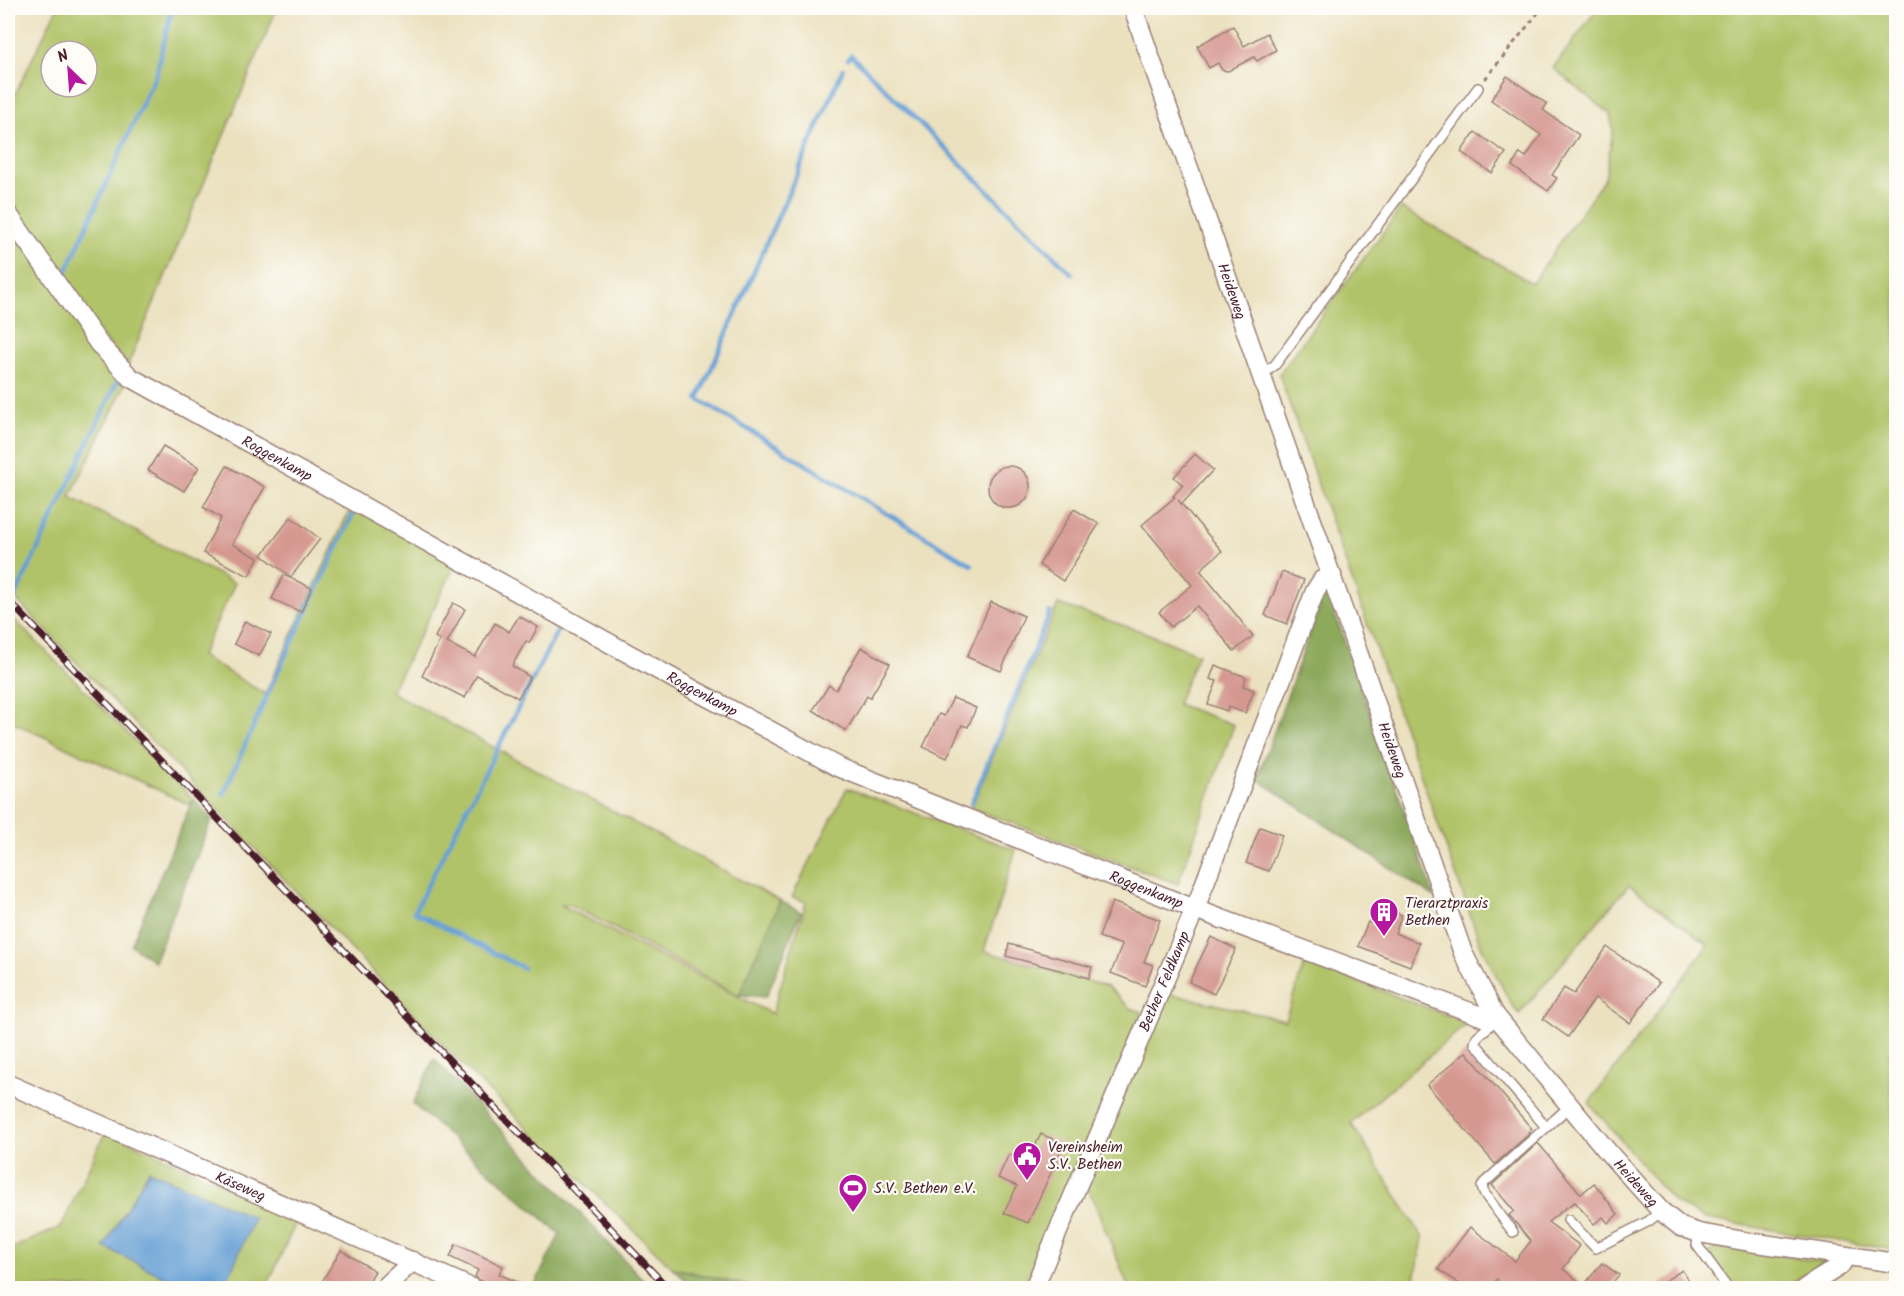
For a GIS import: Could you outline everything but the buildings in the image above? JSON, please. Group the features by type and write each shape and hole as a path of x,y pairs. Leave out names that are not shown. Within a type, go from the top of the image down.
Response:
{"street":[{"name":"Heideweg","path":"1134,8 1463,952 1497,1016 1608,1152 1661,1211 1681,1227 1699,1233 1896,1263"},
{"name":"Roggenkamp","path":"8,214 99,344 130,377 838,767 1195,909 1486,1018 1497,1016"},
{"name":"Bether Feldkamp","path":"1034,1288 1195,909 1315,591 1323,580 1332,575"},
{"name":"Käseweg","path":"8,1084 472,1288"},
{"path":"1805,1288 1840,1266 1846,1256"},
{"path":"384,1288 413,1261"}],"lane":[{"path":"1262,374 1275,365 1478,88"},
{"path":"1497,1016 1477,1036 1475,1043 1546,1127"},
{"path":"1513,1232 1482,1187 1570,1106"},
{"path":"1568,1220 1596,1248 1649,1221 1661,1211"},
{"path":"1699,1233 1697,1245 1728,1288"}],"path":[{"path":"1478,88 1542,8"}],"green space":[{"path":"57,8 277,8 128,365 104,339 8,199 8,109 39,45 39,99 99,99 99,39 42,39"},
{"path":"1598,8 1896,8 1896,1053 1889,1054 1896,1189 1896,1245 1894,1250 1705,1219 1673,1201 1589,1103 1708,945 1629,885 1519,1014 1510,1002 1481,946 1279,374 1401,208 1532,283 1605,178 1613,131 1610,114 1553,68"},
{"path":"8,223 126,383 70,497 235,583 201,656 265,694 352,505 457,562 391,692 780,901 739,995 571,905 561,905 772,1014 806,902 792,897 847,788 1016,850 984,951 1108,987 1130,1008 1142,1012 1023,1288 757,1288 673,1268 469,1072 8,591"},
{"path":"1326,589 1435,898 1257,779"},
{"path":"1058,604 1144,632 1198,654 1177,704 1234,725 1178,884 971,808"},
{"path":"8,613 193,799 190,805 8,720"},
{"path":"193,799 212,819 154,961 131,945"},
{"path":"780,901 801,912 766,997 739,995"},
{"path":"1305,962 1468,1023 1351,1123 1423,1238 1415,1279 1423,1288 1129,1288 1087,1185 1167,993 1285,1020"},
{"path":"434,1059 651,1288 533,1288 560,1234 413,1104"},
{"path":"106,1131 298,1218 266,1288 8,1288 8,1250 61,1227"},
{"path":"1719,1247 1825,1262 1785,1288 1732,1288 1706,1254"},
{"path":"673,1268 757,1288 694,1288"}],"water":[{"path":"149,1170 254,1218 224,1288 187,1288 104,1247"}],"waterway":[{"path":"66,272 156,74 172,8"},
{"path":"848,59 851,55 1072,274"},
{"path":"843,69 698,399 972,565"},
{"path":"15,597 120,376"},
{"path":"223,795 273,682 354,512"},
{"path":"971,804 1050,612"},
{"path":"523,968 414,912 562,622"}],"railway":[{"path":"8,600 668,1288"}],"place":[{"name":"Tierarztpraxis Bethen","path":"1384,938"},
{"name":"Vereinsheim S.V. Bethen","path":"1027,1182"},
{"name":"S.V. Bethen e.V.","path":"853,1214"}]}
